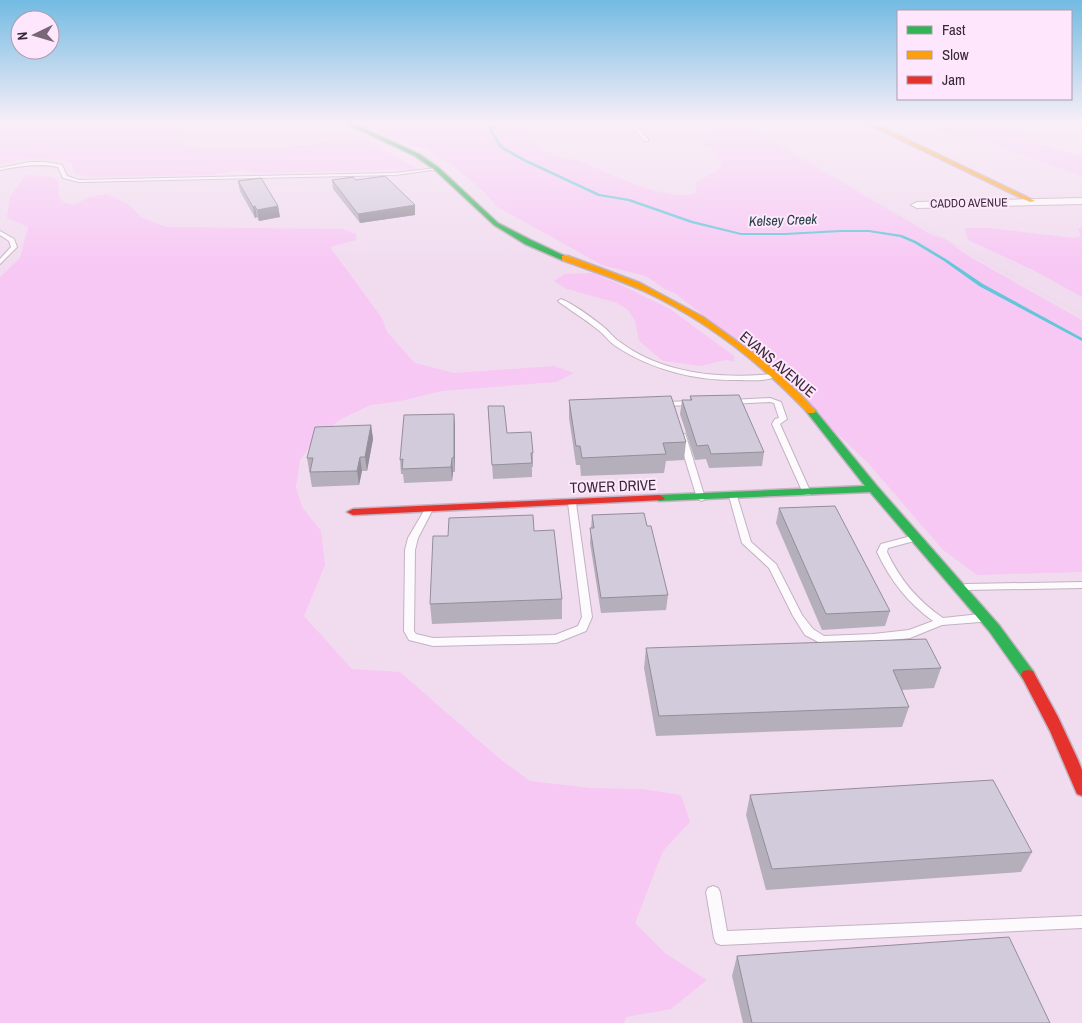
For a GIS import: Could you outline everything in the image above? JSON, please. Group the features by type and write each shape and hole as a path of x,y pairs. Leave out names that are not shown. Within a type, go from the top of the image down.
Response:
{"street":[{"name":"EVANS AVENUE","path":"438,171 485,215 504,230 541,248 625,280 665,299 704,324 772,376 809,409 874,489 961,587 1032,678 1050,709 1070,754 1082,789"},
{"path":"969,171 1032,201"},
{"name":"CADDO AVENUE","path":"917,204 1082,201"},
{"name":"TOWER DRIVE","path":"353,512 874,489"}],"lane":[{"path":"62,171 65,177 79,181 395,174 422,171"},
{"path":"0,234 12,240 14,247 0,262"},
{"path":"561,301 600,328 618,344 666,368 710,378 748,379 772,376"},
{"path":"720,402 770,400 777,402 782,419 776,424 807,493"},
{"path":"653,404 700,403"},
{"path":"672,404 675,413"},
{"path":"680,432 701,498"},
{"path":"733,496 747,543 773,566 798,616 809,632 822,640 910,634 941,622 985,617"},
{"path":"429,509 412,538 410,550 409,631 413,637 433,642 556,639 582,628 588,618 572,503"},
{"path":"917,537 884,546 882,552 899,584 908,596 941,622"},
{"path":"961,587 1082,585"},
{"path":"1070,754 1082,757"},
{"path":"713,892 721,938 1082,922"}],"path":[{"path":"825,171 1082,315"},
{"path":"915,223 928,220"}],"shaded area":[{"path":"74,171 237,171 211,175 88,177 75,174"},
{"path":"245,171 348,171 256,173"},
{"path":"459,171 603,171 655,191 686,195 697,192 695,183 717,171 822,171 932,235 945,239 970,257 1082,320 1082,572 977,575 943,550 867,462 762,362 676,294 663,288 646,276 602,265 496,206 486,194"},
{"path":"1067,171 1082,171 1082,176"},
{"path":"25,175 54,177 59,182 60,197 64,202 73,205 90,197 107,194 128,204 141,217 166,227 343,229 356,234 356,240 330,247 382,318 387,332 415,363 454,373 554,366 574,373 556,382 442,391 401,401 371,405 341,419 316,438 300,460 296,487 302,507 321,531 325,565 304,616 352,669 400,672 500,759 530,781 590,788 642,789 681,795 690,822 663,851 635,923 665,953 707,980 671,1009 626,1017 624,1023 0,1023 0,277 20,258 28,227 7,218 10,197"},
{"path":"1082,227 1082,297 1033,270 968,240 965,228 989,228 1074,238 1081,236 1078,229"},
{"path":"593,273 670,309 734,356 734,362 726,360 701,366 663,361 639,341 635,321 628,310 617,303 567,289 554,281 565,274"}],"building":[{"path":"385,176 415,205 358,214 332,180 353,177 356,180"},
{"path":"261,178 278,206 257,210 255,206 253,207 238,181"},
{"path":"739,395 764,452 711,454 708,445 697,446 682,400 692,400 690,396"},
{"path":"671,396 686,442 663,443 666,454 582,458 580,446 576,446 569,400"},
{"path":"488,406 504,406 507,433 531,432 532,463 492,465"},
{"path":"454,414 454,457 452,458 451,467 402,469 403,459 400,460 404,415"},
{"path":"371,425 365,457 360,457 357,471 310,472 313,458 307,458 315,427"},
{"path":"835,506 890,611 826,614 779,508"},
{"path":"644,513 647,526 651,526 668,595 601,598 590,528 594,528 592,515"},
{"path":"533,515 534,531 554,530 562,599 430,604 433,536 448,536 449,518"},
{"path":"926,639 941,668 893,670 909,707 659,716 646,648"},
{"path":"993,780 1032,852 772,869 750,795"},
{"path":"1009,937 1050,1023 752,1023 737,956"}],"waterway":[{"name":"Kelsey Creek","path":"547,171 599,195 629,200 692,222 741,234 869,231 901,236 945,260 981,285 1082,340"}],"traffic: fast":[{"path":"439,171 496,224 528,242 565,258"},
{"path":"811,411 873,489 994,628 1028,675"},
{"path":"659,498 874,489"}],"traffic: slow":[{"path":"969,171 1032,201"},
{"path":"565,258 637,285 700,319 760,362 811,411"}],"traffic: jam":[{"path":"353,512 659,498"},
{"path":"1028,675 1058,731 1082,789"}]}
